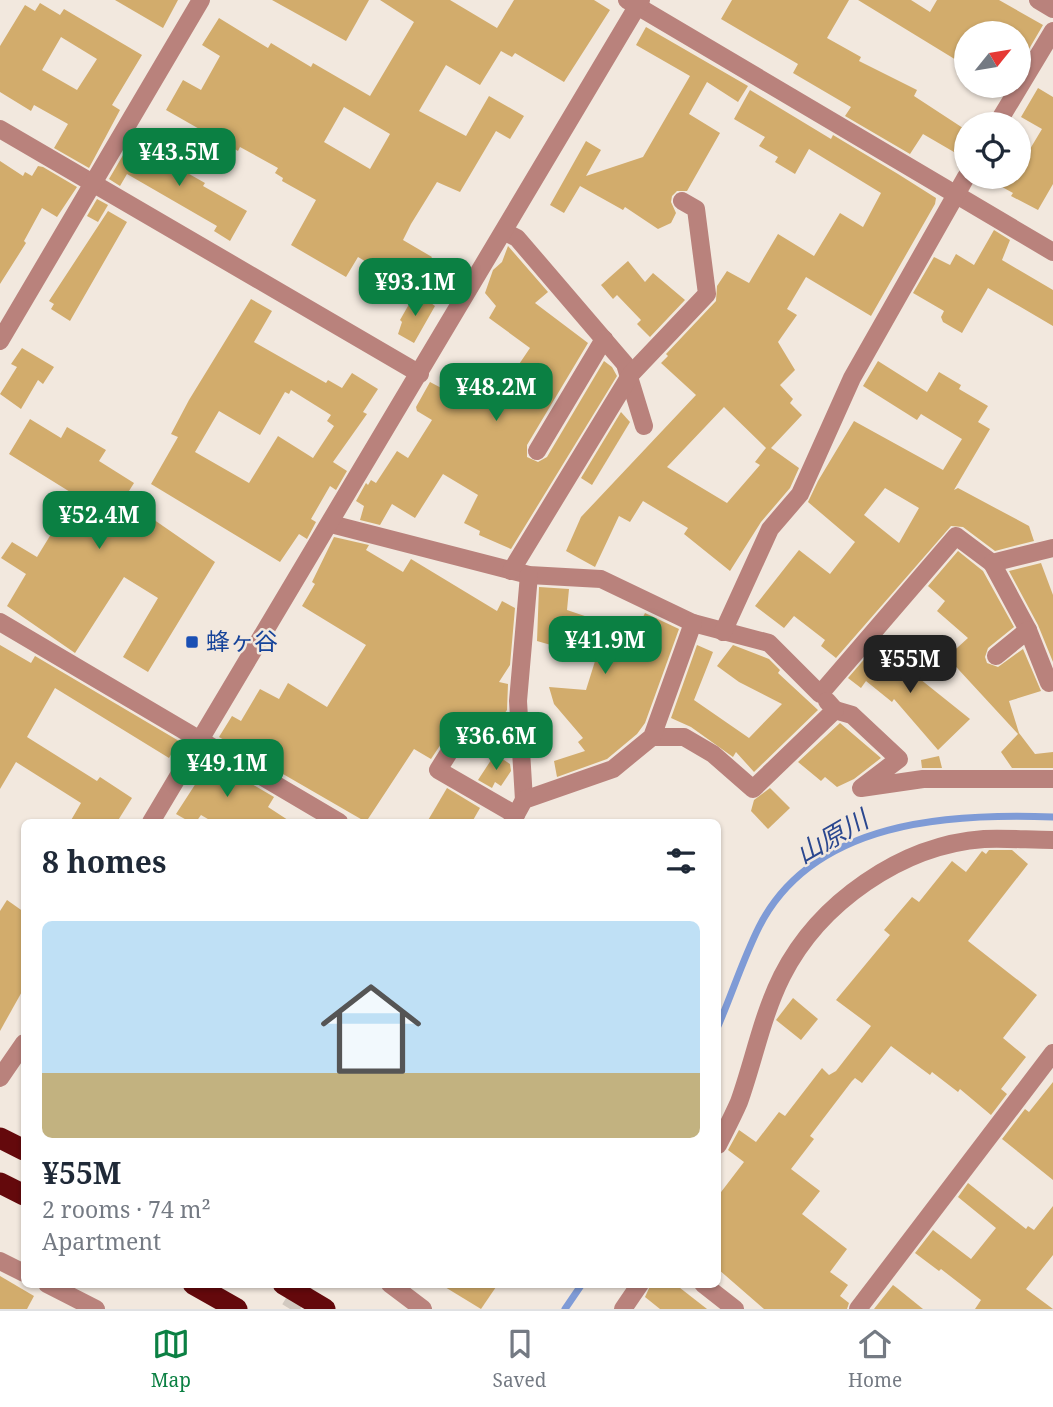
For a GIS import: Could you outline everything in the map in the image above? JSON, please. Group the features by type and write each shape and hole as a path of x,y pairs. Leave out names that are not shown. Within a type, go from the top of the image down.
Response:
{"highway":[{"path":"0,1138 21,1148"},
{"path":"0,1183 21,1194"},
{"path":"200,1288 237,1309"},
{"path":"289,1288 325,1309"}],"street":[{"path":"0,341 201,0"},
{"path":"1038,0 1053,9"},
{"path":"153,819 505,232 635,2 954,196 1053,252"},
{"path":"1004,112 1053,31"},
{"path":"0,129 421,374"},
{"path":"723,632 770,528 800,494 852,378 958,189"},
{"path":"517,813 520,573 631,374 707,294 696,209 682,201"},
{"path":"505,232 517,238 631,374 644,426"},
{"path":"537,451 604,339"},
{"path":"331,524 520,573 601,579 693,623 769,643 835,710 852,715 899,759 861,788 923,779 1053,779"},
{"path":"820,694 956,536 992,562 1028,630 1049,683"},
{"path":"992,562 1053,548"},
{"path":"0,622 334,819"},
{"path":"517,813 613,769 652,737 693,623"},
{"path":"996,656 1028,630"},
{"path":"652,737 684,737 713,754 753,789 835,710"},
{"path":"465,727 438,770 517,813"},
{"path":"721,1138 738,1104 765,1017 782,976 806,936 829,910 884,872 929,850 983,839 1053,840"},
{"path":"858,1309 1053,1053"},
{"path":"0,1078 13,1061"},
{"path":"0,1261 21,1272"},
{"path":"55,1288 96,1309"},
{"path":"395,1288 423,1309"},
{"path":"623,1309 637,1288"},
{"path":"708,1288 735,1309"}],"building":[{"path":"115,0 178,0 163,28"},
{"path":"272,0 369,0 346,41"},
{"path":"380,0 450,0 497,28 514,0 594,0 610,10 564,82 515,53 512,57 501,51 480,85 446,65 419,111 466,136 489,96 524,116 510,139 496,131 460,192 437,182 411,224 403,240 432,257 424,270 439,279 428,298 358,257 346,277 291,245 316,200 282,181 283,178 275,173 278,168 240,147 238,151 166,110 183,80 201,90 220,56 202,45 219,18 268,48 271,43 311,67 313,63 370,96 414,22","holes":["344,107 390,134 370,169 324,142"]},
{"path":"732,0 849,0 827,38 861,57 859,61 917,90 914,96 954,122 954,152 923,134 910,154 845,116 851,107 793,73 798,64 721,19"},
{"path":"858,0 911,0 930,12 937,0 999,0 1043,25 1031,46 1031,21 954,21 954,59"},
{"path":"40,3 60,15 64,9 142,55 112,105 120,110 89,168 54,148 68,124 34,105 31,111 0,92 0,46 25,5 35,11","holes":["61,37 97,59 77,90 42,70"]},
{"path":"646,27 748,86 738,102 707,82 689,114 720,133 687,191 677,191 672,196 671,202 676,213 671,223 658,229 625,207 623,210 580,186 564,213 550,205 586,141 601,150 586,176 643,157 690,76 636,45"},
{"path":"1038,88 1053,97 1053,184 1038,210 1011,196 1013,193 1006,189 1031,189 1031,147 1042,129 1031,123 1031,112 1024,112"},
{"path":"750,90 831,139 833,135 898,174 936,198 935,204 871,316 806,277 787,309 797,315 778,342 795,370 780,385 793,399 790,403 802,415 771,448 799,468 790,488 761,522 730,571 684,534 688,528 643,501 630,522 619,516 595,567 566,551 581,517 696,395 661,363 668,356 666,354 716,301 717,286 727,271 749,283 778,234 814,256 840,213 863,227 881,193 809,149 795,174 775,162 778,157 759,146 765,137 734,119","holes":["724,407 766,448 755,462 760,465 727,503 667,467"]},
{"path":"133,138 149,147 147,150 205,183 203,186 247,211 230,241 214,231 217,226 127,174 120,186 109,179"},
{"path":"0,161 23,176 25,172 32,176 38,166 43,167 77,187 57,217 42,208 24,241 26,243 0,284"},
{"path":"97,199 108,205 98,222 87,216"},
{"path":"108,211 127,222 70,321 51,309 54,304 49,301"},
{"path":"994,230 1010,240 1002,260 1053,290 1053,326 988,288 962,333 943,322 941,317 944,311 913,293 934,257 950,265 956,254 974,265"},
{"path":"508,246 548,292 535,303 588,343 527,445 527,457 538,462 547,457 604,361 612,367 617,376 511,549 479,535 480,531 464,523 478,495 443,474 415,518 392,504 380,525 360,520 364,506 356,501 366,483 368,485 371,480 376,483 397,451 408,458 432,420 417,411 416,407 430,382 481,409 495,388 501,391 530,348 489,318 496,306 485,293 493,270 502,262"},
{"path":"628,261 645,282 653,273 685,300 650,337 637,324 641,320 617,295 613,299 601,285"},
{"path":"416,292 435,306 414,343 398,334 402,322 400,320"},
{"path":"251,299 272,311 254,342 326,383 328,380 342,388 352,373 378,389 363,412 367,414 333,462 347,471 336,490 330,486 311,519 316,522 307,539 299,534 280,562 151,484 178,437 171,434","holes":["291,390 331,415 327,421 334,426 313,458 278,436 249,483 195,452 219,411 260,435 285,392 289,394"]},
{"path":"22,348 54,367 43,384 38,380 21,409 0,394 17,367 11,364"},
{"path":"878,361 927,392 939,372 961,385 959,389 988,406 978,422 990,429 954,490 958,488 1029,526 1034,541 995,551 963,527 951,526 836,658 821,646 825,640 794,616 784,628 755,606 799,550 830,574 855,542 808,502 818,481 854,421 943,470 962,439 921,414 917,420 863,386","holes":["885,488 919,508 899,543 864,515"]},
{"path":"621,412 630,422 592,485 581,478"},
{"path":"30,419 61,438 67,427 106,450 99,461 134,483 124,499 215,562 148,672 123,657 158,598 124,577 75,653 7,606 26,574 1,558 12,542 37,557 75,495 9,454"},
{"path":"334,537 369,545 366,550 403,572 411,559 497,611 502,601 515,608 510,665 499,682 508,684 507,710 499,721 508,728 509,734 490,759 467,745 475,732 475,721 466,716 459,717 431,759 414,749 368,819 361,819 219,737 232,716 241,721 260,689 279,699 288,683 327,707 366,645 302,606 315,584 312,582"},
{"path":"958,551 983,571 1014,627 988,648 985,657 987,663 998,667 1023,649 1041,691 1009,701 1019,733 1035,754 1053,752 1053,768 1012,768 1001,752 1018,734 947,657 968,638 937,611 945,601 928,586"},
{"path":"1041,563 1053,595 1053,662 1038,625 1009,571"},
{"path":"539,587 569,589 567,610 635,633 645,613 679,629 645,723 637,734 607,759 557,777 554,761 585,751 578,742 583,738 554,704 549,687 586,690 596,658 537,641"},
{"path":"880,641 907,665 905,667 970,719 938,750 894,699 892,702 866,681 861,688 848,678"},
{"path":"0,645 31,663 35,656 179,741 169,758 55,688 27,737 97,781 100,777 132,798 119,819 72,819 81,803 16,762 0,789"},
{"path":"697,645 713,652 694,700 749,738 782,704 739,682 717,666 733,645 769,659 780,670 778,673 818,710 754,772 736,752 733,757 691,727 671,718"},
{"path":"840,723 881,758 854,779 837,787 825,777 821,781 798,762"},
{"path":"495,754 510,764 511,771 501,786 495,782 492,788 478,780"},
{"path":"939,756 942,768 922,768 921,760"},
{"path":"211,760 274,797 268,807 286,819 208,819 201,815 198,819 185,819 176,814"},
{"path":"447,788 480,808 474,819 429,819"},
{"path":"770,788 790,808 768,829 751,811 754,800"},
{"path":"989,850 1012,850 1028,864 968,941 1037,995 1003,1038 1026,1057 1001,1089 1007,1094 991,1115 960,1089 958,1092 932,1072 930,1075 891,1046 862,1083 855,1078 810,1136 814,1139 791,1169 820,1191 802,1214 847,1249 830,1272 848,1285 840,1296 849,1303 847,1309 764,1309 721,1272 721,1192 744,1162 728,1150 739,1130 756,1142 779,1112 785,1116 822,1068 829,1075 836,1071 871,1026 836,1000 890,935 884,930 912,897 919,902 952,861 966,872 982,851 986,854"},
{"path":"7,900 21,910 21,993 0,1031 0,911"},
{"path":"793,998 818,1019 801,1040 776,1020"},
{"path":"1053,1082 1053,1180 1002,1139 1025,1109 1029,1112"},
{"path":"968,1183 1026,1229 1028,1226 1034,1230 1053,1206 1053,1255 1026,1289 1053,1309 975,1309 981,1300 915,1253 933,1230 971,1259 996,1228 958,1197"},
{"path":"0,1276 34,1296 27,1309 0,1309"},
{"path":"893,1285 897,1288 923,1309 874,1309"},
{"path":"447,1288 495,1288 481,1309"},
{"path":"649,1288 680,1288 707,1309 660,1309 645,1297"}],"waterway":[{"name":"山原川","path":"721,1018 759,927 783,891 813,864 849,844 888,830 971,817 1053,817"},
{"name":"山原川","path":"565,1309 579,1288"}],"tunnel":[{"path":"290,1309 303,1288"}],"place":[{"name":"蜂ヶ谷","path":"192,642"}]}
